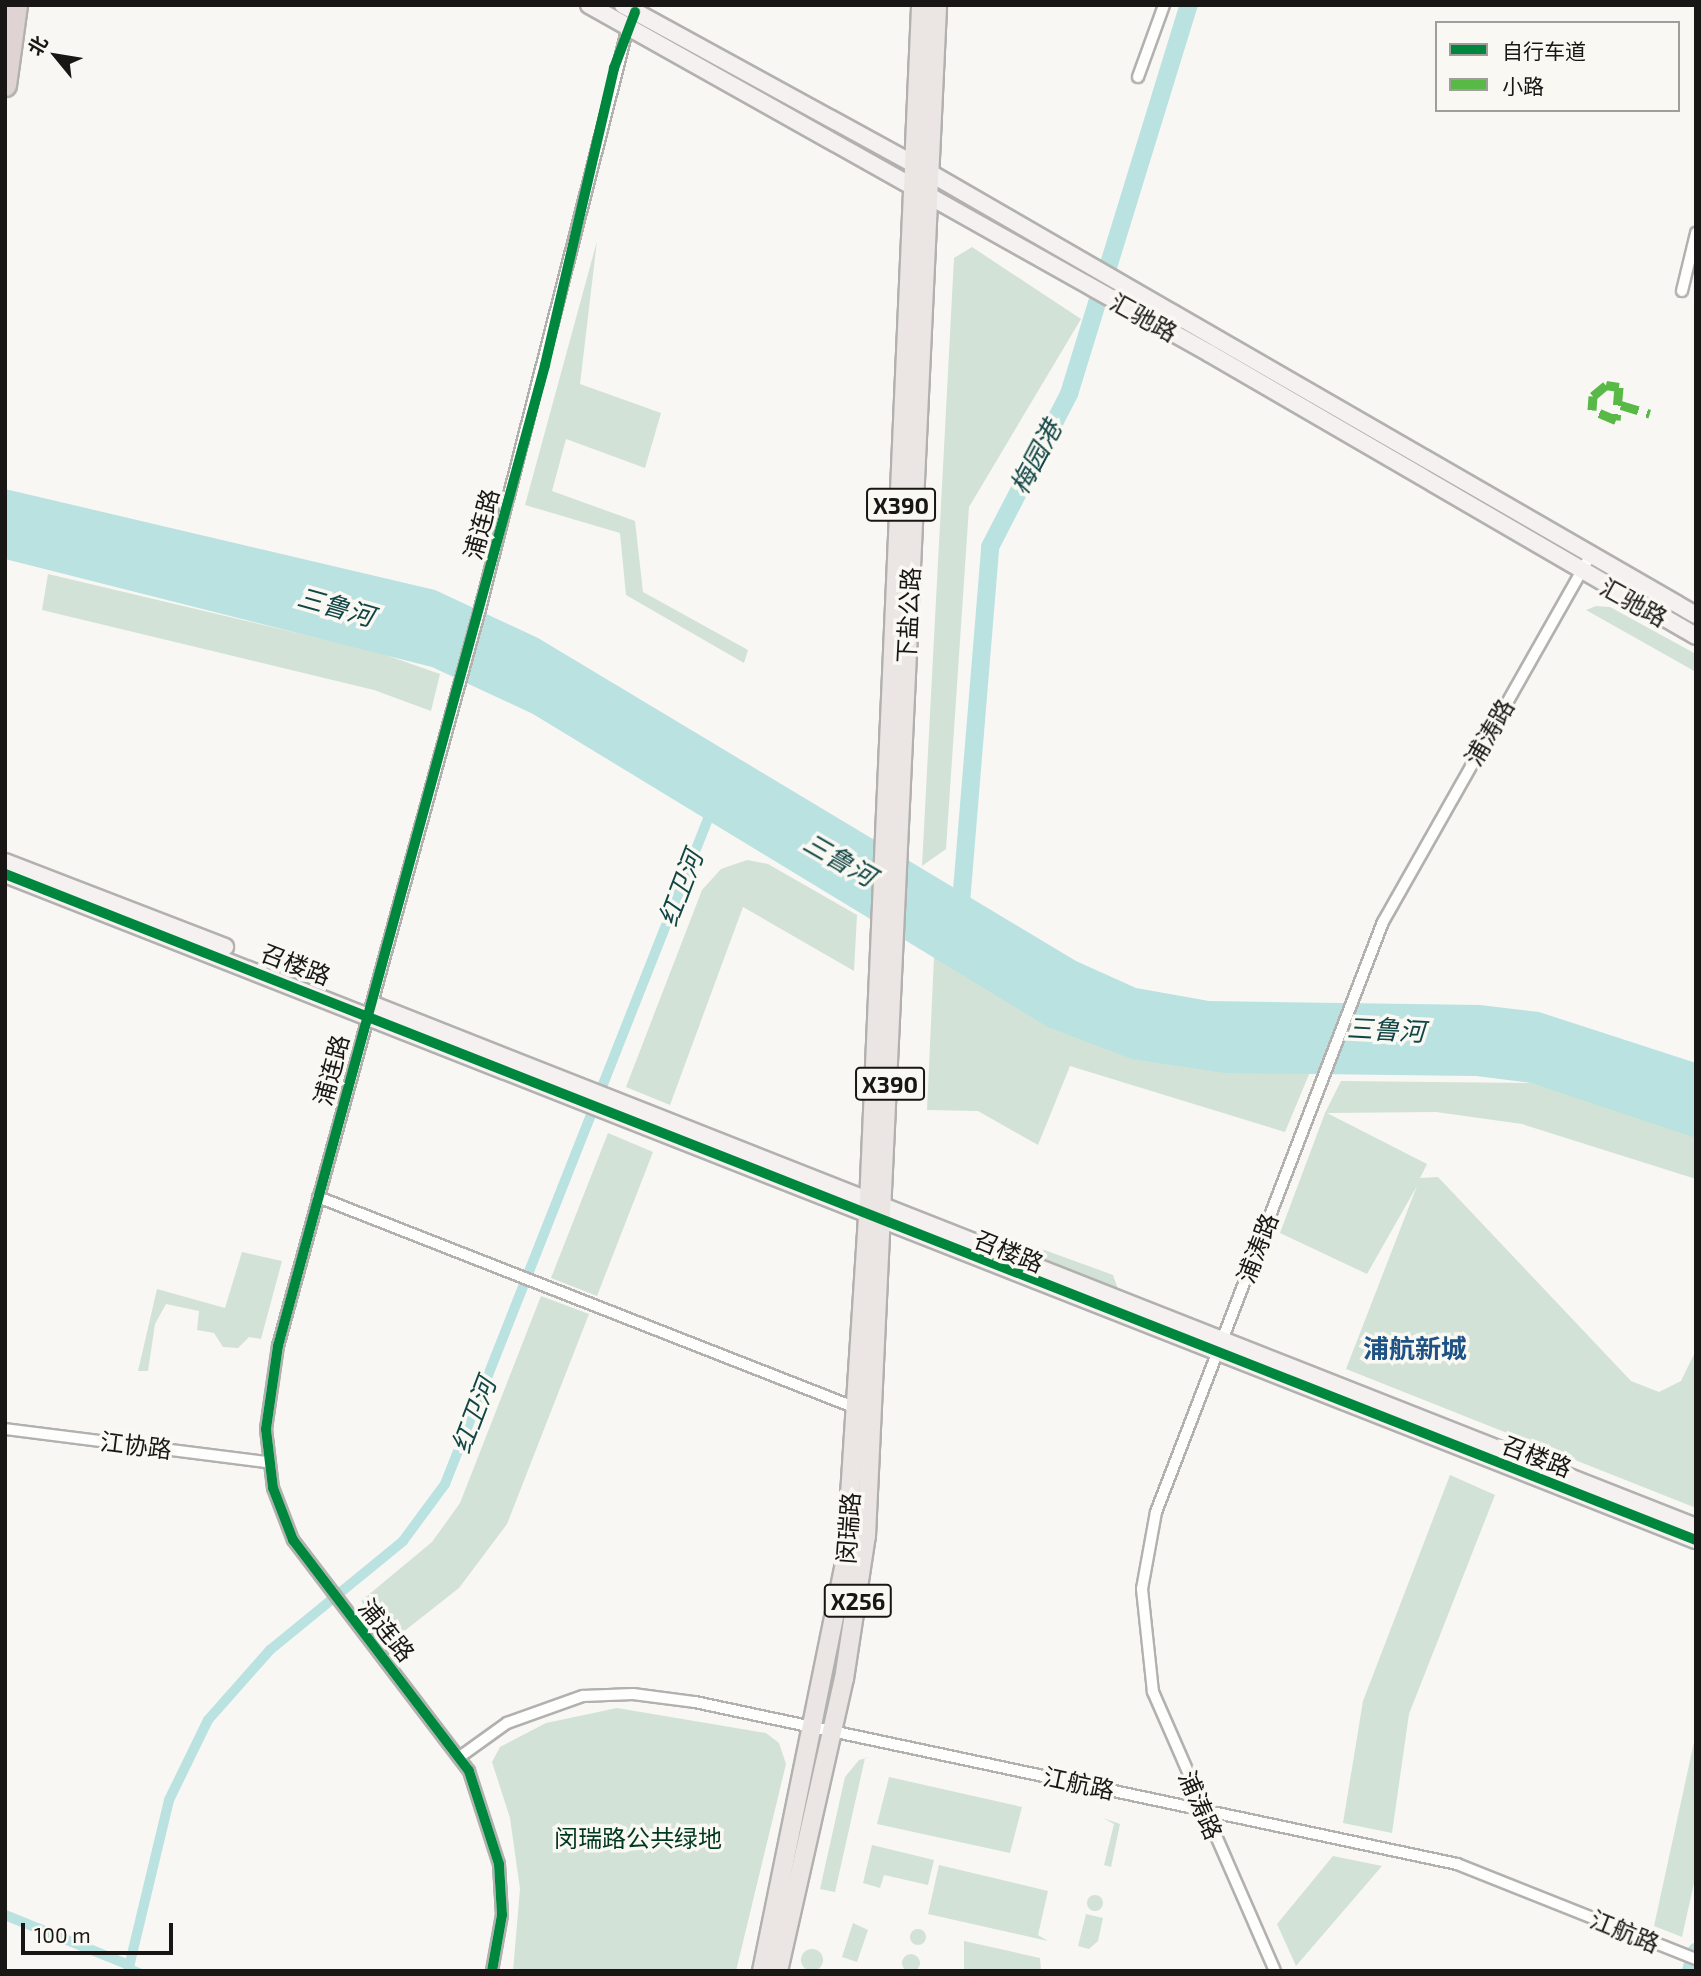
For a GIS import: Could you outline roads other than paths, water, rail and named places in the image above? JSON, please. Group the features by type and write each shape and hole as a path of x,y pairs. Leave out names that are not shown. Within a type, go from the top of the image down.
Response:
{"highway":[{"path":"5,85 16,5"}],"main road":[{"name":"下盐公路","path":"891,849 929,199 923,169 921,5"},
{"name":"下盐公路","path":"876,1213 888,939 912,190 923,169 937,5"},
{"name":"闵瑞路","path":"762,1971 824,1729 846,1557 856,1408 876,1213"},
{"name":"闵瑞路","path":"778,1971 824,1729 866,1536 876,1213"}],"street":[{"name":"汇驰路","path":"589,5 912,190 1088,286 1115,292 1696,615"},
{"path":"1138,76 1164,5"},
{"name":"汇驰路","path":"629,9 923,169 1094,271 1115,292 1581,573 1696,636"},
{"name":"浦连路","path":"492,1971 502,1915 499,1864 461,1756 319,1578 282,1516 267,1462 272,1380 318,1197 480,609 627,27 629,9"},
{"path":"1682,291 1696,233"},
{"name":"浦涛路","path":"1275,1971 1202,1810 1153,1692 1142,1589 1156,1512 1354,998 1401,886 1590,556"},
{"name":"召楼路","path":"5,862 1696,1540"},
{"name":"召楼路","path":"5,874 370,1009"},
{"path":"318,1197 856,1408"},
{"name":"召楼路","path":"1217,1349 1696,1527"},
{"name":"江协路","path":"5,1429 267,1462"},
{"name":"江航路","path":"461,1756 534,1710 613,1693 695,1702 1457,1864 1696,1959"}],"water":[{"name":"三鲁河","path":"5,489 435,590 538,638 1076,961 1136,988 1209,1001 1480,1005 1539,1012 1696,1063 1696,1138 1531,1083 1476,1076 1225,1073 1132,1059 1048,1027 533,714 432,667 5,559"}],"waterway":[{"name":"梅园港","path":"960,915 990,547 1069,394 1189,5"},
{"name":"红卫河","path":"128,1971 169,1800 208,1720 270,1650 403,1541 445,1484 713,806"},
{"path":"5,1915 129,1965"},
{"path":"1691,1971 1696,1952"},
{"path":"129,1965 144,1971"}],"district":[{"name":"浦航新城","path":"1415,1348"}],"park label":[{"name":"闵瑞路公共绿地","path":"638,1838"}]}
